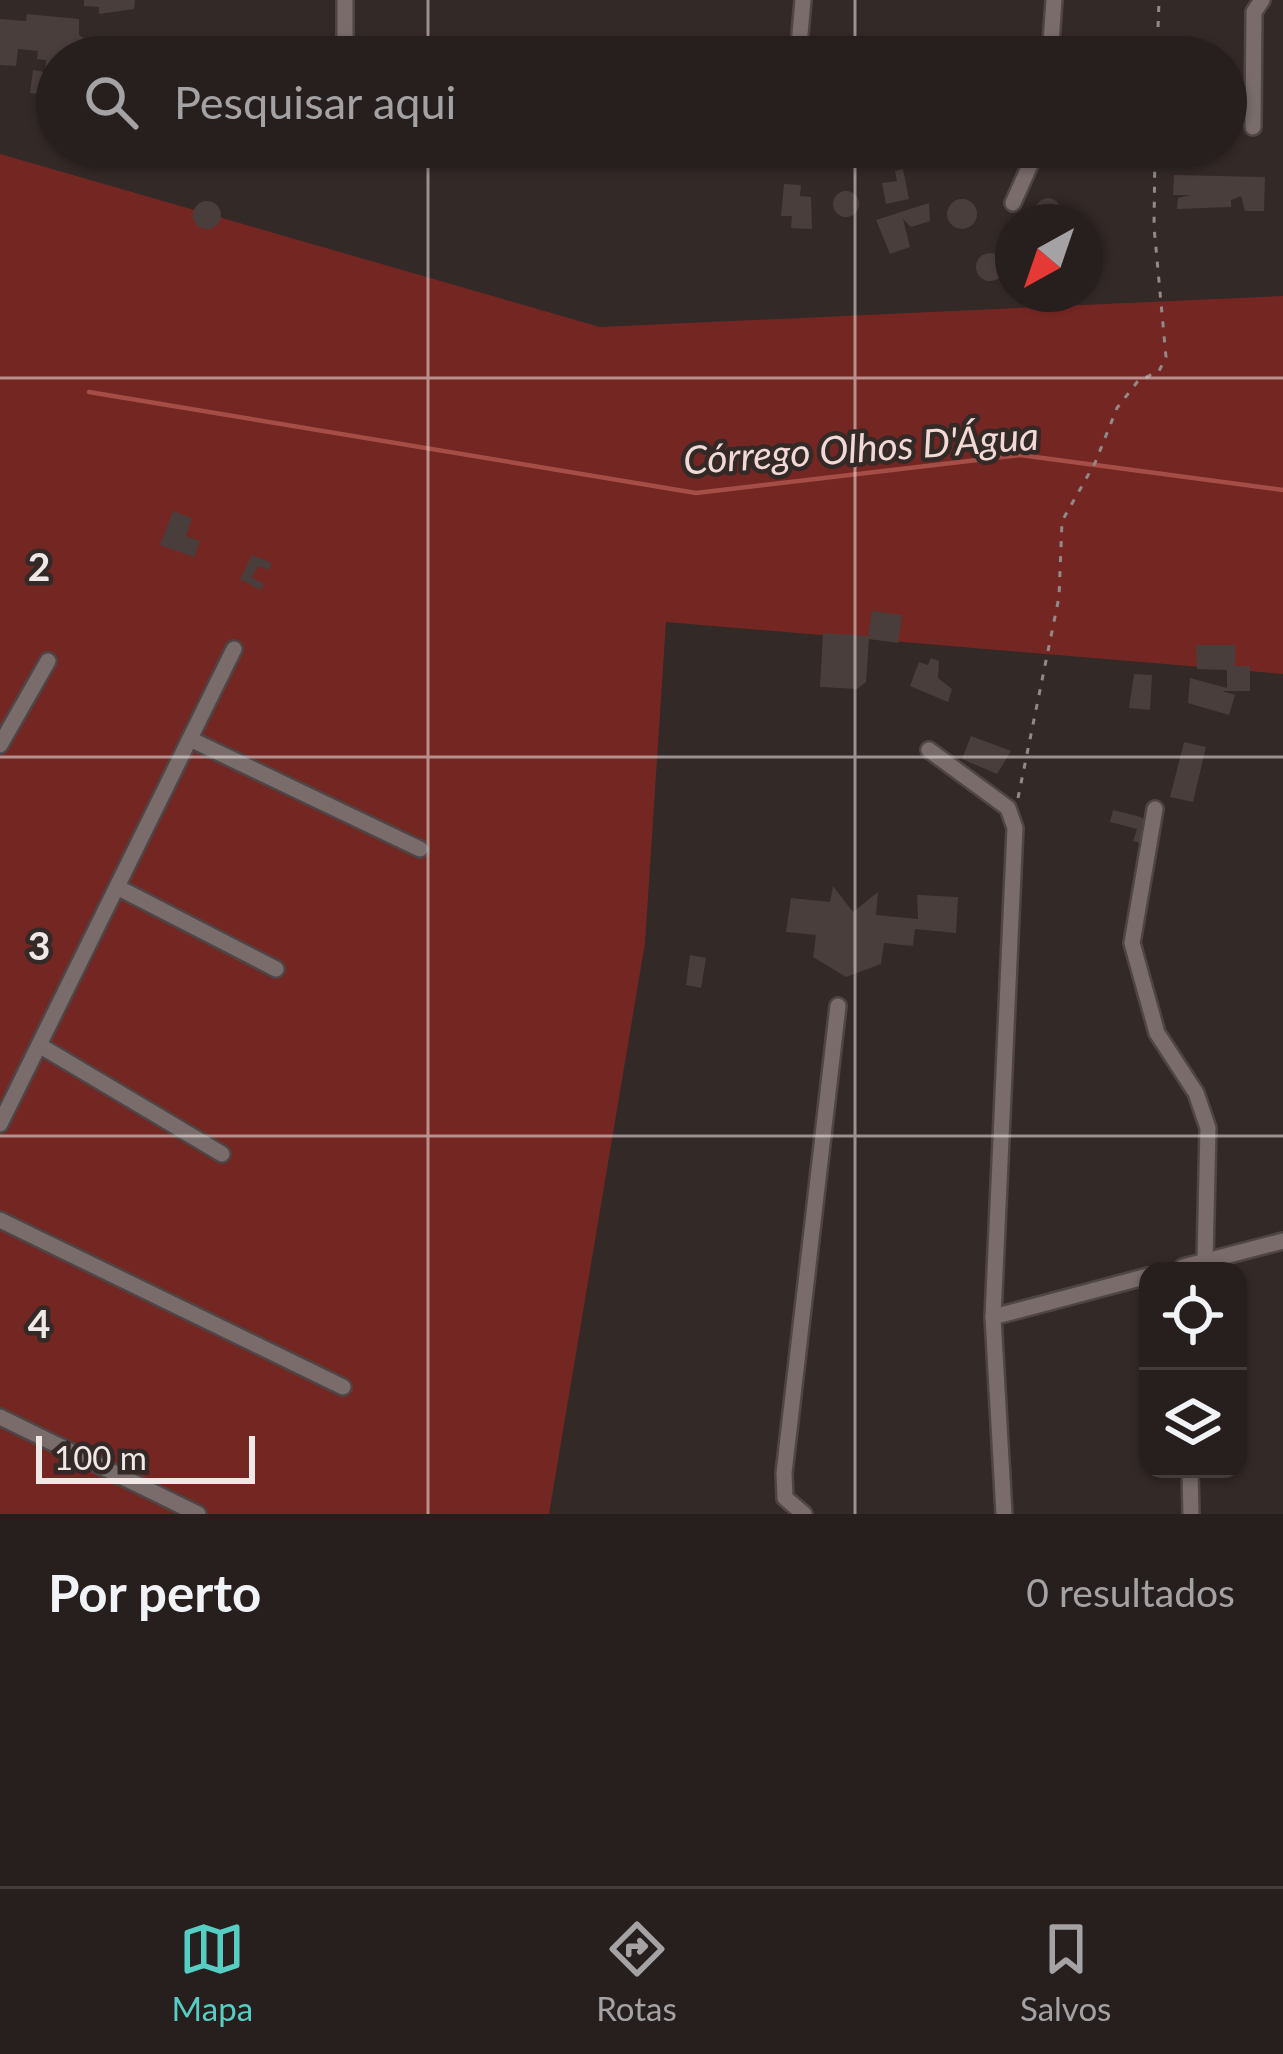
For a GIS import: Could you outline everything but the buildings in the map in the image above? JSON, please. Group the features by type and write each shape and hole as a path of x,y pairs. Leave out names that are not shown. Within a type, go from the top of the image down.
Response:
{"street":[{"path":"345,0 345,36"},
{"path":"800,36 803,0"},
{"path":"1051,36 1054,0"},
{"path":"1253,127 1255,12 1262,0"},
{"path":"1013,203 1029,168"},
{"path":"0,1124 234,649"},
{"path":"0,745 49,661"},
{"path":"190,739 420,849"},
{"path":"929,750 1013,817 993,1317 1004,1514"},
{"path":"1155,809 1132,943 1157,1033 1196,1093 1208,1128 1205,1261"},
{"path":"117,887 276,970"},
{"path":"804,1514 785,1498 784,1473 838,1006"},
{"path":"39,1045 222,1154"},
{"path":"0,1220 343,1387"},
{"path":"1202,1262 1283,1241"},
{"path":"993,1317 1139,1278"},
{"path":"0,1417 198,1514"},
{"path":"1190,1478 1191,1514"}],"path":[{"path":"1158,36 1160,0"},
{"path":"1013,817 1056,615 1063,521 1095,464 1117,408 1138,381 1159,371 1166,357 1154,227 1155,168"}],"shaded area":[{"path":"0,154 600,327 995,309 1103,312 1103,304 1283,296 1283,674 666,622 645,943 549,1514 0,1514"}],"waterway":[{"name":"Córrego Olhos D'Água","path":"89,392 696,493 1020,455 1283,490"}]}
